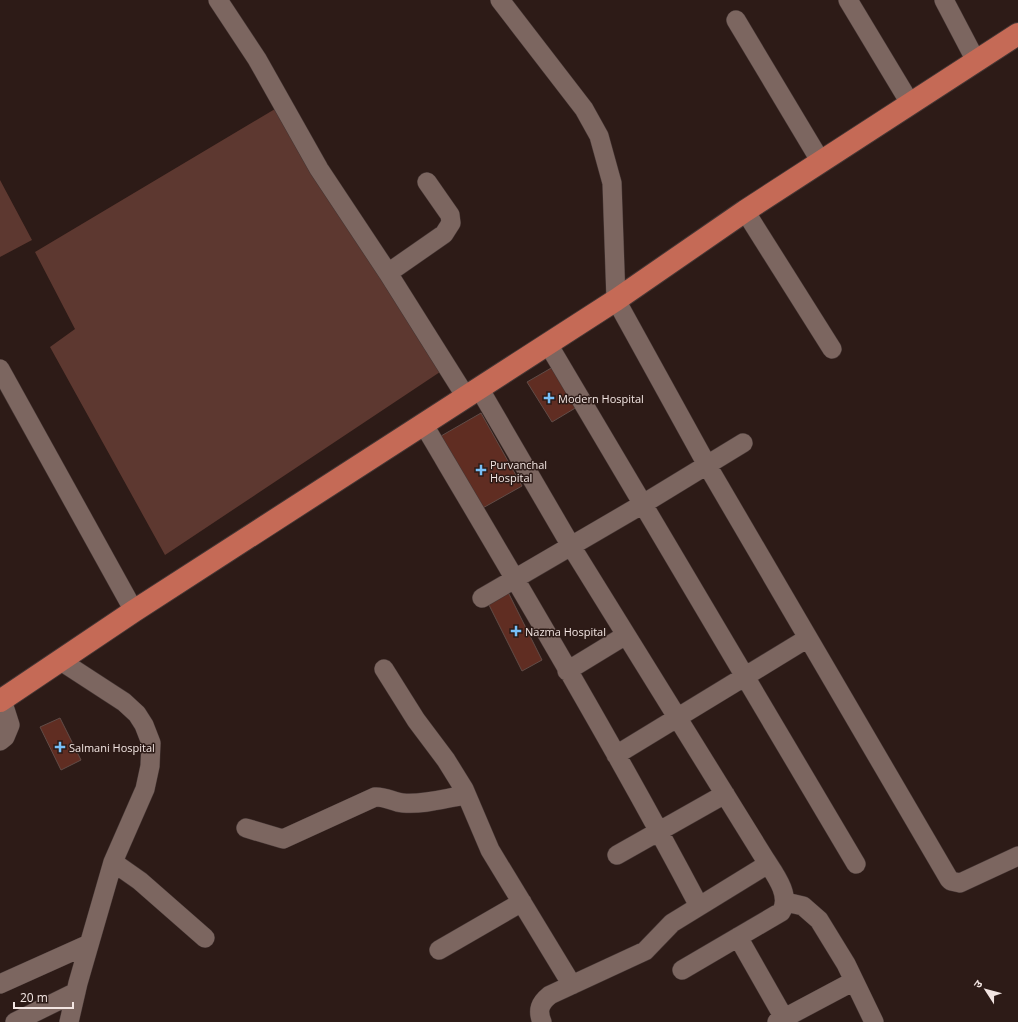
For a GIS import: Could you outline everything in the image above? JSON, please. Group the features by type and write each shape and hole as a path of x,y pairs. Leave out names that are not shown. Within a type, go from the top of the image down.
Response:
{"highway":[{"path":"1,700 134,611 616,300 745,211 1018,34"}],"street":[{"path":"218,0 257,59 319,169 388,273 473,393 571,546 677,718 726,794 768,864 784,894 786,902 781,912 682,970"},
{"path":"500,0 584,109 598,136 612,183 616,300 707,465 948,878 951,881 960,883 1018,856"},
{"path":"848,0 910,103"},
{"path":"944,0 976,61"},
{"path":"736,20 821,162"},
{"path":"388,273 444,234 451,223 450,215 427,182"},
{"path":"745,211 832,350"},
{"path":"548,344 856,864"},
{"path":"0,369 134,611"},
{"path":"424,425 616,755 699,906"},
{"path":"482,598 643,504 743,443"},
{"path":"567,671 626,635"},
{"path":"616,755 808,638"},
{"path":"61,661 124,702 137,714 152,743 150,766 145,789 113,862 76,992 69,1022"},
{"path":"384,669 416,720 446,760 466,795 490,850 572,985"},
{"path":"0,741 5,737 10,725 1,700"},
{"path":"617,855 726,794"},
{"path":"246,828 283,839 375,797 381,797 404,803 429,801 466,795"},
{"path":"113,862 140,881 204,938"},
{"path":"542,1022 539,1014 540,1006 550,995 645,951 672,923 768,864"},
{"path":"439,950 522,902"},
{"path":"786,902 803,906 810,910 819,920 854,981 874,1022"},
{"path":"738,937 781,1020 854,981"},
{"path":"0,984 90,944"},
{"path":"15,1022 76,992"}],"shaded area":[{"path":"275,109 449,366 165,555 50,347 75,329 35,252"},
{"path":"0,180 32,240 0,257"}],"building":[{"path":"553,367 577,407 552,422 527,382"},
{"path":"481,413 522,486 481,509 441,436"},
{"path":"506,588 542,660 522,671 486,599"},
{"path":"60,718 81,760 61,770 40,727"}],"place":[{"name":"Modern Hospital","path":"549,398"},
{"name":"Purvanchal Hospital","path":"481,470"},
{"name":"Nazma Hospital","path":"516,631"},
{"name":"Salmani Hospital","path":"60,747"}]}
